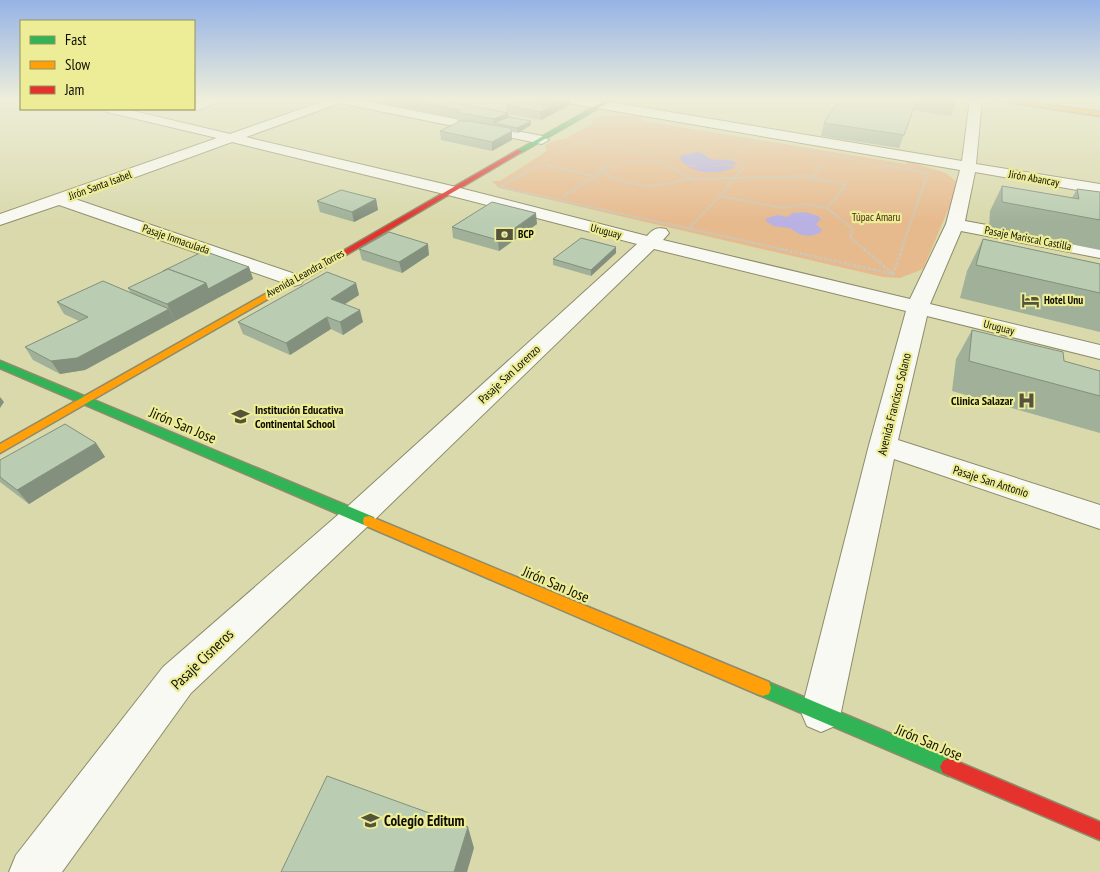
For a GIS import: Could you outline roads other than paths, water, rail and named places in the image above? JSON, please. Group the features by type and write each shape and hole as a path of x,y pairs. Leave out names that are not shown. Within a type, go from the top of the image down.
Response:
{"main road":[{"name":"Avenida Leandra Torres","path":"0,449 542,140"},
{"name":"Jirón San Jose","path":"0,364 1100,831"}],"street":[{"name":"Jirón Santa Isabel","path":"0,220 228,140"},
{"name":"Uruguay","path":"254,140 920,301 1100,338"},
{"name":"Jirón Abancay","path":"816,140 1100,189"},
{"name":"Avenida Francisco Solano","path":"821,712 883,444 920,301 955,224 968,167 971,140"},
{"name":"Pasaje Inmaculada","path":"59,199 294,280"},
{"name":"Pasaje Mariscal Castilla","path":"955,224 1100,252"},
{"name":"Pasaje San Lorenzo","path":"358,516 656,237"},
{"name":"Uruguay","path":"920,301 1100,352"},
{"name":"Pasaje San Antonio","path":"883,444 1100,517"},
{"name":"Pasaje Cisneros","path":"33,872 177,680 358,516"}],"place":[{"name":"BCP","path":"504,234"},
{"name":"Hotel Unu","path":"1030,300"},
{"name":"Clinica Salazar","path":"1027,400"},
{"name":"Institución Educativa Continental School","path":"241,416"},
{"name":"Colegío Editum","path":"370,820"}],"park label":[{"name":"Túpac Amaru","path":"876,217"}]}
